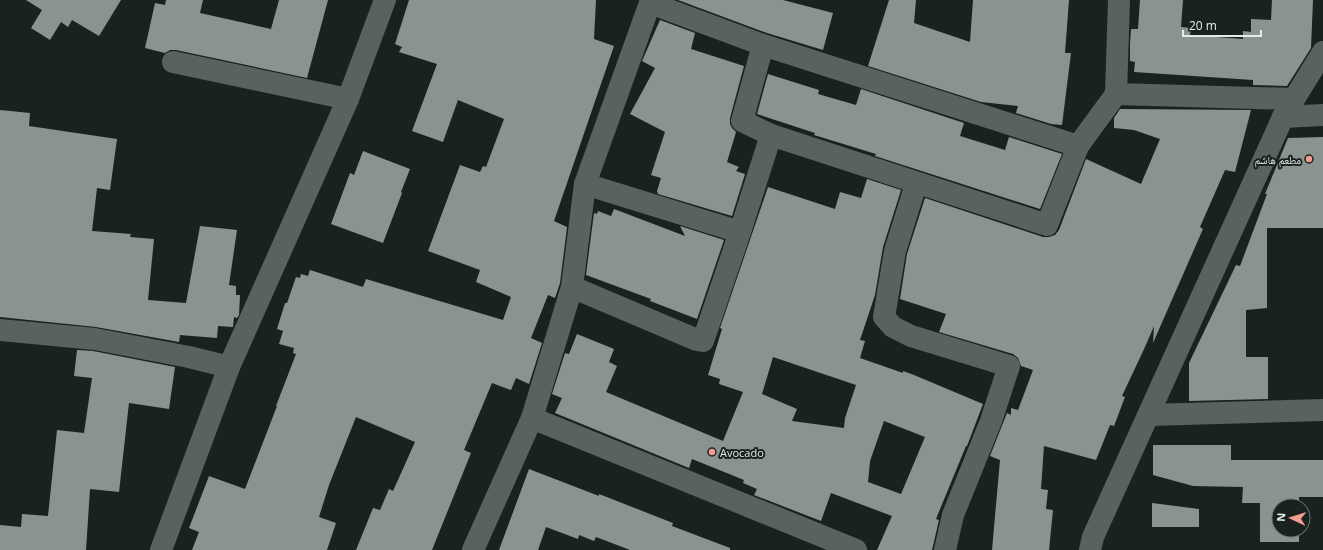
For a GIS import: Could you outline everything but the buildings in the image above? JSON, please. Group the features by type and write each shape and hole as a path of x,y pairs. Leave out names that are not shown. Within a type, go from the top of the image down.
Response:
{"street":[{"path":"161,550 229,367 348,98 385,0"},
{"path":"763,45 742,121 771,135 916,184 1047,225 1078,146 1116,94 1119,0"},
{"path":"473,550 532,418 572,287 585,184 650,2 763,45 1078,146"},
{"path":"1090,550 1093,537 1289,108 1323,52"},
{"path":"173,62 348,98"},
{"path":"1116,94 1289,108 1323,115"},
{"path":"572,287 697,340 703,341 771,135"},
{"path":"585,184 740,232"},
{"path":"916,184 895,251 884,317 893,327 911,336 1009,366 991,421 954,515 944,550"},
{"path":"0,330 95,339 229,367"},
{"path":"1149,415 1323,410"},
{"path":"532,418 856,550"}],"place":[{"name":"مطعم هاشم","path":"1309,159"},
{"name":"Avocado","path":"712,452"}]}
